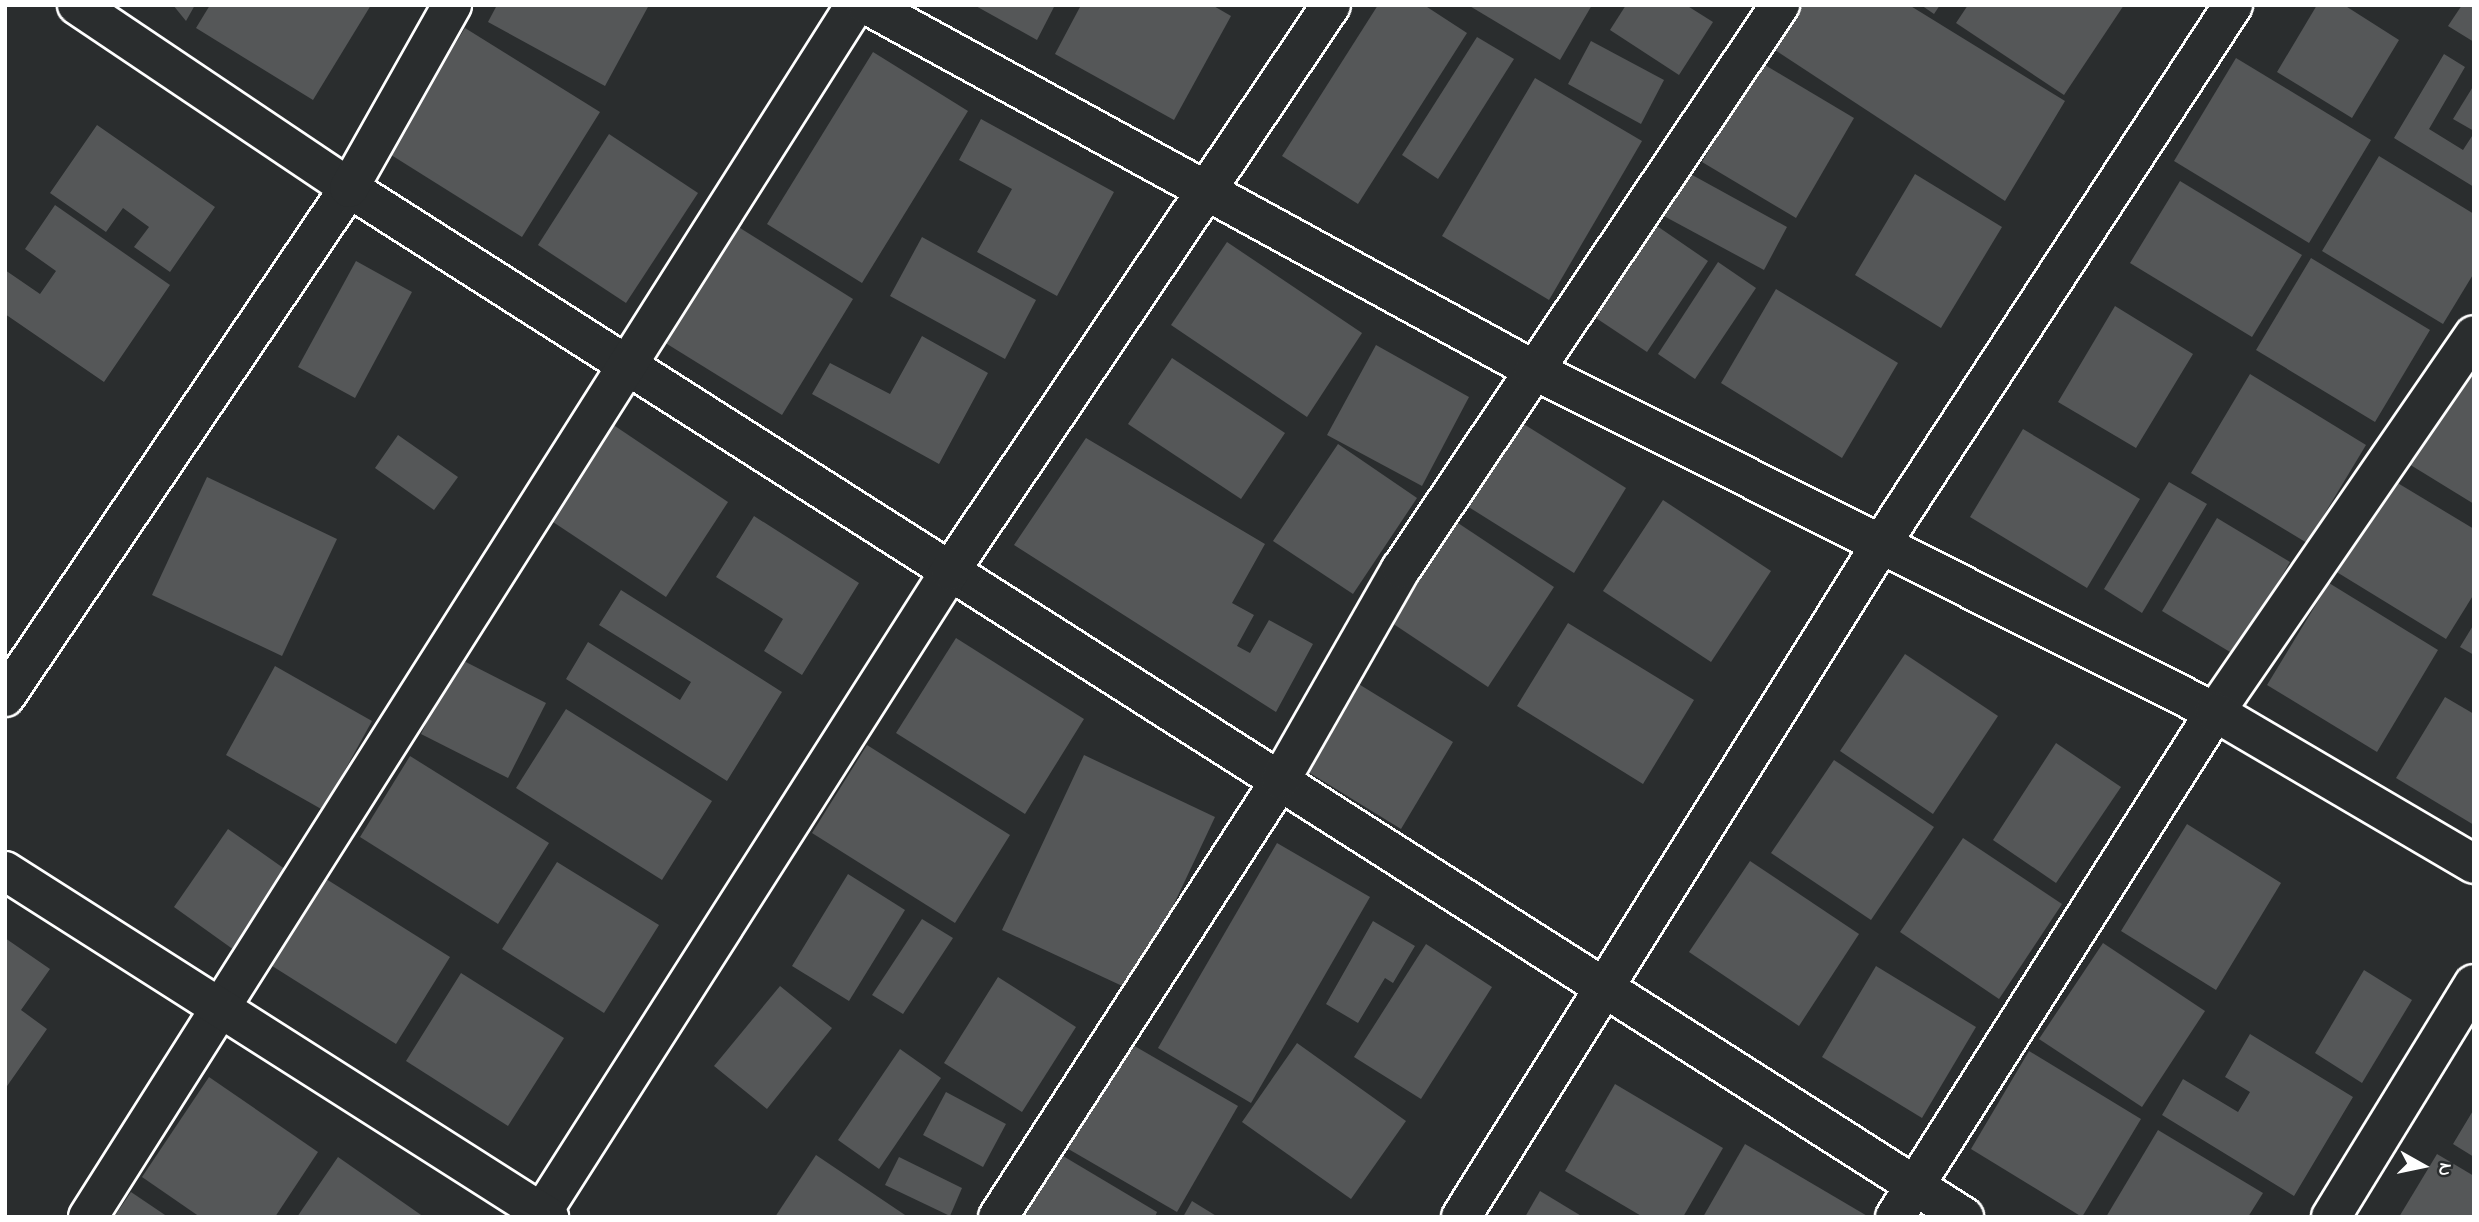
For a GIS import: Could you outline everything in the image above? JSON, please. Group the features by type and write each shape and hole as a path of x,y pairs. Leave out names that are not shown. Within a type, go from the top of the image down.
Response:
{"street":[{"path":"77,5 349,188 1281,779 1605,993 1964,1217"},
{"path":"5,697 349,188 452,5"},
{"path":"88,1217 218,1006 855,5"},
{"path":"867,5 1207,196 1534,370 2214,712 2474,864"},
{"path":"5,871 543,1215 950,571 1207,196 1331,5"},
{"path":"998,1217 1281,779 1401,569 1780,5"},
{"path":"1461,1217 1605,993 1881,544 2233,5"},
{"path":"1895,1217 2214,712 2474,335"},
{"path":"2331,1217 2474,984"}],"building":[{"path":"173,5 195,5 186,21"},
{"path":"210,5 371,5 313,100 196,28"},
{"path":"497,5 649,5 605,86 488,22"},
{"path":"974,5 1055,5 1037,40"},
{"path":"1081,5 1212,5 1231,16 1174,120 1055,54"},
{"path":"1378,5 1424,5 1467,33 1358,204 1282,156"},
{"path":"1468,5 1592,5 1560,60"},
{"path":"1626,5 1686,5 1713,22 1679,75 1610,30"},
{"path":"1800,5 1909,5 2065,101 2005,201 1772,48"},
{"path":"1921,5 1940,5 1934,14"},
{"path":"1968,5 2124,5 2064,95 1956,23"},
{"path":"2317,5 2344,5 2399,40 2352,118 2277,72"},
{"path":"2462,5 2474,5 2474,42 2448,26"},
{"path":"465,28 600,112 522,237 388,153"},
{"path":"1477,37 1514,59 1438,179 1402,155"},
{"path":"1591,41 1664,80 1641,124 1568,84"},
{"path":"873,52 968,111 862,283 767,224"},
{"path":"2444,54 2465,67 2429,129 2463,150 2474,133 2474,187 2394,138"},
{"path":"2236,58 2371,140 2309,243 2174,161"},
{"path":"1760,62 1854,118 1796,218 1702,162"},
{"path":"1535,78 1642,141 1549,300 1442,236"},
{"path":"2474,85 2474,131 2453,119"},
{"path":"981,119 1114,192 1057,296 977,252 1012,189 959,160"},
{"path":"97,125 215,207 170,272 134,247 149,227 123,208 106,232 50,193"},
{"path":"609,134 698,193 626,303 538,245"},
{"path":"2379,156 2474,214 2474,273 2443,324 2322,251"},
{"path":"1685,171 1787,227 1764,270 1662,215"},
{"path":"1915,174 2002,227 1941,328 1855,275"},
{"path":"2180,181 2302,255 2252,337 2130,263"},
{"path":"55,205 170,285 104,382 5,314 5,270 40,294 56,271 25,249"},
{"path":"732,223 853,299 782,415 659,339"},
{"path":"1657,226 1708,261 1647,352 1596,318"},
{"path":"922,237 1036,300 1005,359 890,296"},
{"path":"1227,242 1362,333 1307,417 1171,325"},
{"path":"2311,258 2430,330 2375,422 2256,350"},
{"path":"356,261 412,292 355,398 298,367"},
{"path":"1718,262 1756,288 1695,379 1658,354"},
{"path":"1776,289 1898,363 1842,458 1721,383"},
{"path":"2115,306 2193,354 2136,448 2058,402"},
{"path":"922,336 988,373 939,464 812,394 830,363 890,394"},
{"path":"1376,345 1469,397 1422,486 1327,435"},
{"path":"1172,358 1285,433 1241,499 1128,424"},
{"path":"2459,369 2474,378 2474,504 2404,461"},
{"path":"2250,374 2366,445 2307,543 2191,473"},
{"path":"1519,421 1626,488 1574,573 1467,506"},
{"path":"609,422 728,502 666,597 547,518"},
{"path":"2023,429 2140,499 2087,588 1970,517"},
{"path":"398,435 458,477 434,510 375,468"},
{"path":"1086,438 1265,544 1232,603 1254,615 1237,646 1250,653 1269,620 1313,644 1276,712 1014,545"},
{"path":"1338,444 1417,498 1353,594 1273,541"},
{"path":"207,477 337,539 282,656 152,595"},
{"path":"2391,479 2474,529 2474,594 2446,639 2335,571"},
{"path":"2169,482 2207,504 2142,613 2104,589"},
{"path":"1663,500 1771,571 1711,662 1603,591"},
{"path":"754,516 859,583 802,675 764,651 783,619 716,577"},
{"path":"2217,518 2290,562 2235,655 2162,611"},
{"path":"1452,519 1554,587 1488,687 1386,619"},
{"path":"2329,583 2438,650 2377,752 2267,685"},
{"path":"621,590 782,692 727,781 566,679 588,642 680,700 691,682 599,625"},
{"path":"1568,623 1694,700 1643,784 1517,706"},
{"path":"2474,624 2474,655 2460,647"},
{"path":"956,638 1084,719 1025,814 896,733"},
{"path":"1905,654 1998,716 1933,814 1840,751"},
{"path":"458,658 546,703 508,778 421,734"},
{"path":"275,666 372,721 323,810 226,755"},
{"path":"1357,683 1453,742 1401,829 1305,770"},
{"path":"2445,697 2474,714 2474,825 2396,778"},
{"path":"566,709 712,801 662,880 516,788"},
{"path":"2056,743 2121,787 2056,883 1993,840"},
{"path":"867,745 1010,835 955,923 812,833"},
{"path":"1084,755 1215,817 1133,991 1002,930"},
{"path":"410,756 549,843 498,924 360,837"},
{"path":"1834,760 1934,827 1871,920 1771,853"},
{"path":"2187,824 2281,883 2216,990 2121,931"},
{"path":"228,829 296,877 241,955 174,907"},
{"path":"1963,838 2062,904 1999,999 1900,932"},
{"path":"1277,843 1370,897 1251,1103 1158,1048"},
{"path":"1750,861 1859,934 1799,1026 1689,952"},
{"path":"557,862 659,925 604,1013 502,949"},
{"path":"848,874 905,910 849,1001 792,966"},
{"path":"323,877 450,957 396,1044 269,964"},
{"path":"922,919 953,938 903,1014 872,995"},
{"path":"1373,921 1415,946 1393,983 1385,978 1358,1023 1326,1004"},
{"path":"5,938 50,969 21,1010 47,1029 5,1089"},
{"path":"2103,943 2205,1011 2142,1107 2039,1039"},
{"path":"1426,944 1492,987 1421,1099 1354,1057"},
{"path":"1876,966 1976,1027 1922,1118 1822,1057"},
{"path":"2364,970 2412,1000 2362,1083 2315,1053"},
{"path":"461,973 564,1038 508,1126 406,1061"},
{"path":"998,977 1076,1027 1022,1112 944,1063"},
{"path":"780,986 832,1028 767,1109 714,1066"},
{"path":"2250,1034 2353,1097 2294,1196 2162,1115 2183,1079 2238,1112 2250,1092 2225,1077"},
{"path":"1119,1037 1238,1106 1177,1212 1058,1143"},
{"path":"1297,1043 1406,1121 1351,1199 1242,1122"},
{"path":"900,1049 941,1078 879,1169 838,1140"},
{"path":"2029,1051 2141,1119 2082,1217 1971,1149"},
{"path":"209,1077 318,1152 275,1217 200,1217 142,1177"},
{"path":"1615,1084 1723,1148 1683,1217 1643,1217 1565,1171"},
{"path":"946,1092 1006,1124 983,1167 923,1135"},
{"path":"2474,1109 2474,1157 2453,1144"},
{"path":"2158,1130 2263,1193 2248,1217 2106,1217"},
{"path":"1745,1144 1869,1217 1703,1217"},
{"path":"1058,1153 1157,1212 1155,1217 1021,1217"},
{"path":"2437,1154 2474,1176 2474,1217 2399,1217"},
{"path":"816,1155 908,1217 775,1217"},
{"path":"338,1157 424,1217 297,1217"},
{"path":"899,1157 962,1188 950,1216 885,1185"},
{"path":"1540,1191 1583,1217 1525,1217"},
{"path":"131,1192 168,1217 114,1217"},
{"path":"1192,1201 1218,1217 1183,1217"}]}
